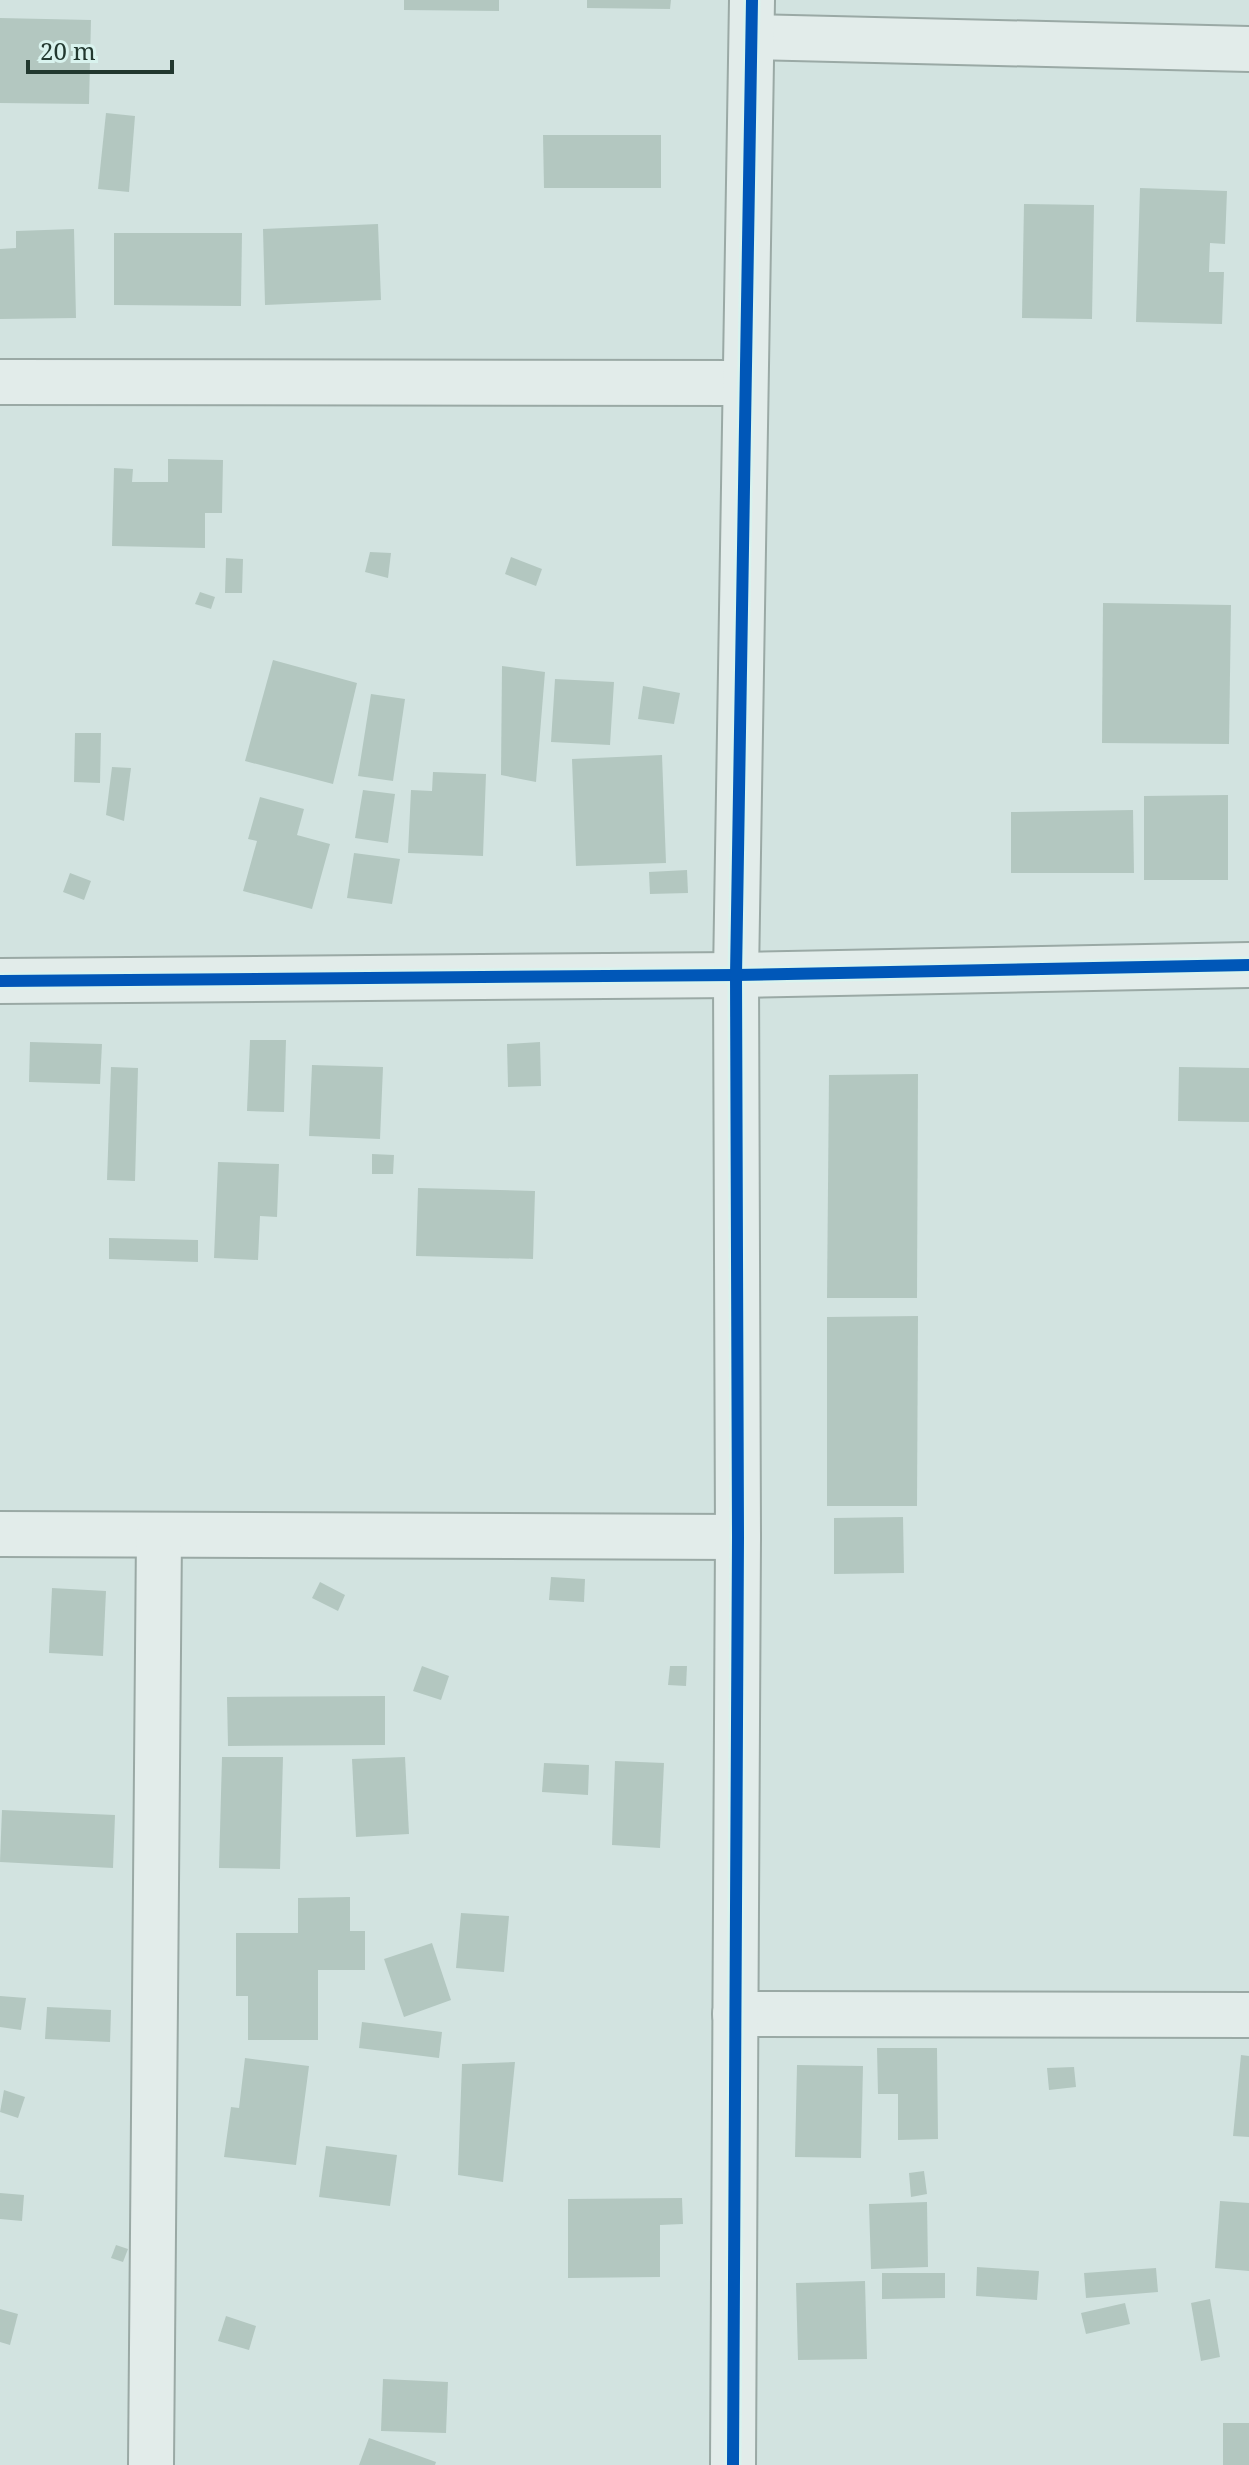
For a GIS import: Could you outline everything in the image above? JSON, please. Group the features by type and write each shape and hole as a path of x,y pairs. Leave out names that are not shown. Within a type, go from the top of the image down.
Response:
{"street":[{"path":"733,2465 738,1537 736,975 752,19 1249,49"},
{"path":"0,382 745,383"},
{"path":"0,981 736,975 1249,965"},
{"path":"0,1534 738,1537"},
{"path":"151,2465 159,1535"},
{"path":"735,2014 1249,2015"}],"building":[{"path":"404,0 499,0 499,11 404,10"},
{"path":"587,0 671,0 670,9 587,8"},
{"path":"0,18 91,20 89,104 0,103"},
{"path":"106,113 135,116 129,192 98,189"},
{"path":"543,135 661,135 661,188 544,188"},
{"path":"1140,188 1227,191 1225,244 1210,243 1209,272 1224,272 1222,324 1136,322"},
{"path":"1024,204 1094,205 1092,319 1022,318"},
{"path":"378,224 381,300 265,305 263,229"},
{"path":"74,229 76,318 0,319 0,249 16,248 16,231"},
{"path":"114,233 242,233 241,306 114,305"},
{"path":"168,459 223,460 222,513 205,513 205,548 112,546 114,468 133,469 132,482 168,482"},
{"path":"370,552 391,553 388,578 365,572"},
{"path":"511,557 542,569 536,586 505,574"},
{"path":"226,558 243,559 242,593 225,593"},
{"path":"200,592 215,597 211,609 195,604"},
{"path":"1103,603 1231,605 1229,744 1102,743"},
{"path":"273,660 357,683 333,784 245,761"},
{"path":"502,666 545,672 536,782 501,775"},
{"path":"555,679 614,682 610,745 551,742"},
{"path":"643,686 680,693 674,724 638,719"},
{"path":"371,694 405,699 393,781 358,776"},
{"path":"75,733 101,733 100,783 74,782"},
{"path":"662,755 666,863 576,866 572,759"},
{"path":"112,767 131,768 124,821 106,815"},
{"path":"433,772 486,774 483,856 408,853 411,790 432,791"},
{"path":"363,790 395,794 388,843 355,838"},
{"path":"1228,795 1228,880 1144,880 1144,796"},
{"path":"260,797 304,809 297,835 330,844 312,909 243,891 257,841 248,839"},
{"path":"1133,810 1134,873 1011,873 1011,812"},
{"path":"354,853 400,859 392,904 347,898"},
{"path":"687,870 688,893 650,894 649,872"},
{"path":"70,873 91,881 84,900 63,892"},
{"path":"250,1040 286,1040 284,1112 247,1111"},
{"path":"30,1042 102,1044 100,1084 29,1082"},
{"path":"540,1042 541,1086 508,1087 507,1044"},
{"path":"312,1065 383,1067 380,1139 309,1136"},
{"path":"111,1067 138,1068 135,1181 107,1180"},
{"path":"1179,1067 1249,1068 1249,1122 1178,1121"},
{"path":"918,1074 917,1298 827,1298 829,1075"},
{"path":"372,1154 394,1155 393,1174 372,1174"},
{"path":"218,1162 279,1164 277,1217 260,1216 258,1260 214,1258"},
{"path":"418,1188 535,1191 533,1259 416,1256"},
{"path":"109,1238 198,1240 198,1262 109,1259"},
{"path":"918,1316 917,1506 827,1506 827,1317"},
{"path":"903,1517 904,1573 834,1574 834,1518"},
{"path":"551,1577 585,1579 584,1602 549,1600"},
{"path":"320,1582 345,1595 338,1611 312,1598"},
{"path":"52,1588 106,1591 103,1656 49,1653"},
{"path":"422,1666 449,1676 441,1700 413,1691"},
{"path":"670,1666 687,1666 686,1686 668,1685"},
{"path":"385,1696 385,1745 228,1746 227,1697"},
{"path":"222,1757 283,1757 280,1869 219,1868"},
{"path":"405,1757 409,1834 356,1837 352,1759"},
{"path":"615,1761 664,1763 660,1848 612,1845"},
{"path":"544,1763 589,1765 588,1795 542,1792"},
{"path":"2,1810 115,1815 113,1868 0,1862"},
{"path":"350,1897 350,1931 365,1931 365,1970 318,1970 318,2040 248,2040 248,1996 236,1996 236,1933 298,1933 298,1898"},
{"path":"461,1913 509,1916 504,1972 456,1968"},
{"path":"432,1943 451,2000 404,2017 384,1959"},
{"path":"0,1996 26,1998 21,2030 0,2027"},
{"path":"47,2007 111,2010 110,2042 45,2039"},
{"path":"362,2022 442,2032 439,2058 359,2048"},
{"path":"877,2048 937,2048 938,2139 898,2140 898,2094 878,2094"},
{"path":"1241,2055 1249,2056 1249,2137 1233,2136"},
{"path":"245,2058 309,2066 296,2165 224,2157 231,2107 239,2108"},
{"path":"515,2062 503,2182 458,2175 462,2064"},
{"path":"797,2065 863,2066 861,2158 795,2157"},
{"path":"1074,2067 1076,2087 1049,2090 1047,2068"},
{"path":"4,2090 25,2097 18,2118 0,2112"},
{"path":"326,2146 397,2155 390,2206 319,2197"},
{"path":"924,2171 927,2194 911,2197 909,2173"},
{"path":"0,2193 24,2195 22,2221 0,2219"},
{"path":"682,2198 683,2224 660,2225 660,2277 568,2278 568,2199"},
{"path":"1220,2201 1249,2203 1249,2271 1215,2268"},
{"path":"927,2202 928,2267 871,2269 869,2204"},
{"path":"116,2245 128,2249 123,2262 111,2258"},
{"path":"977,2267 1039,2271 1037,2300 976,2296"},
{"path":"1156,2268 1158,2292 1086,2298 1084,2273"},
{"path":"882,2273 945,2273 945,2298 882,2299"},
{"path":"865,2281 867,2359 798,2360 796,2283"},
{"path":"1210,2299 1220,2357 1201,2361 1191,2303"},
{"path":"1125,2303 1130,2324 1086,2334 1081,2313"},
{"path":"0,2309 18,2314 10,2345 0,2342"},
{"path":"226,2316 256,2326 249,2350 218,2341"},
{"path":"383,2379 448,2382 446,2433 381,2431"},
{"path":"1223,2423 1249,2423 1249,2465 1223,2465"},
{"path":"369,2438 436,2462 435,2465 359,2465"}],"cycle path":[{"path":"733,2465 738,1537 736,975 752,0"},
{"path":"0,981 736,975 1249,965"}]}
